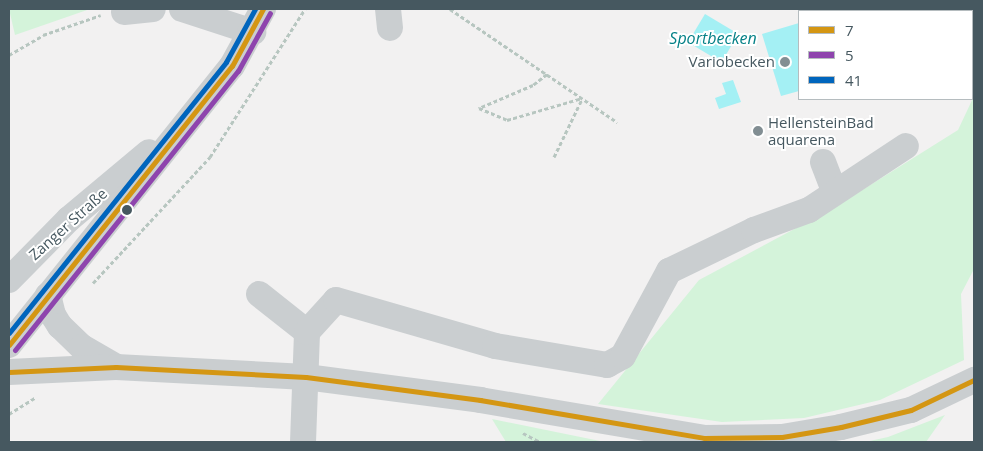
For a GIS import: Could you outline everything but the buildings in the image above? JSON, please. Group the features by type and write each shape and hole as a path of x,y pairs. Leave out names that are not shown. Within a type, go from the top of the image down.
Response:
{"street":[{"path":"124,12 153,9"},
{"path":"182,9 258,20 197,112"},
{"name":"Zanger Straße","path":"9,280 69,220 197,112"},
{"name":"Zanger Straße","path":"9,345 197,112"},
{"path":"303,442 307,332 336,300 495,346 606,365 623,356 669,271 754,230 809,210 834,190 906,146"},
{"path":"823,162 834,190"},
{"path":"259,294 307,332"},
{"path":"48,295 53,315 60,326 82,347 116,366"},
{"path":"9,372 116,366 306,377 480,400 704,438 782,437 841,428 911,410 974,380"}],"path":[{"path":"88,288 210,157 306,9"},
{"path":"450,9 617,122"},
{"path":"9,54 43,35 94,16 124,12"},
{"path":"547,74 533,85 479,108 507,120 582,98"},
{"path":"554,157 582,98"}],"green space":[{"path":"9,9 90,9 15,35"},
{"path":"952,9 974,9 974,71 973,10"},
{"path":"974,96 974,269 961,294 964,360 880,400 804,418 722,422 598,404 699,280 832,209 958,130"},
{"path":"945,415 926,442 865,442 888,437"},
{"path":"492,419 605,442 506,442"}],"water":[{"path":"905,9 906,10 842,10"},
{"name":"Sportbecken","path":"705,14 738,34 721,62 688,42"},
{"name":"Variobecken","path":"798,23 798,91 781,96 762,34"},
{"path":"733,80 741,102 719,109 715,98 726,94 722,83"}],"transit line":[{"name":"41","path":"9,333 226,62 255,9"},
{"name":"7","path":"9,345 232,66 263,9"},
{"name":"5","path":"15,350 238,71 270,13"},
{"name":"7","path":"9,372 116,367 306,377 480,400 704,438 782,437 841,427 911,410 974,380"}],"place":[{"name":"Variobecken","path":"785,62"},
{"name":"HellensteinBad aquarena","path":"758,131"}]}
